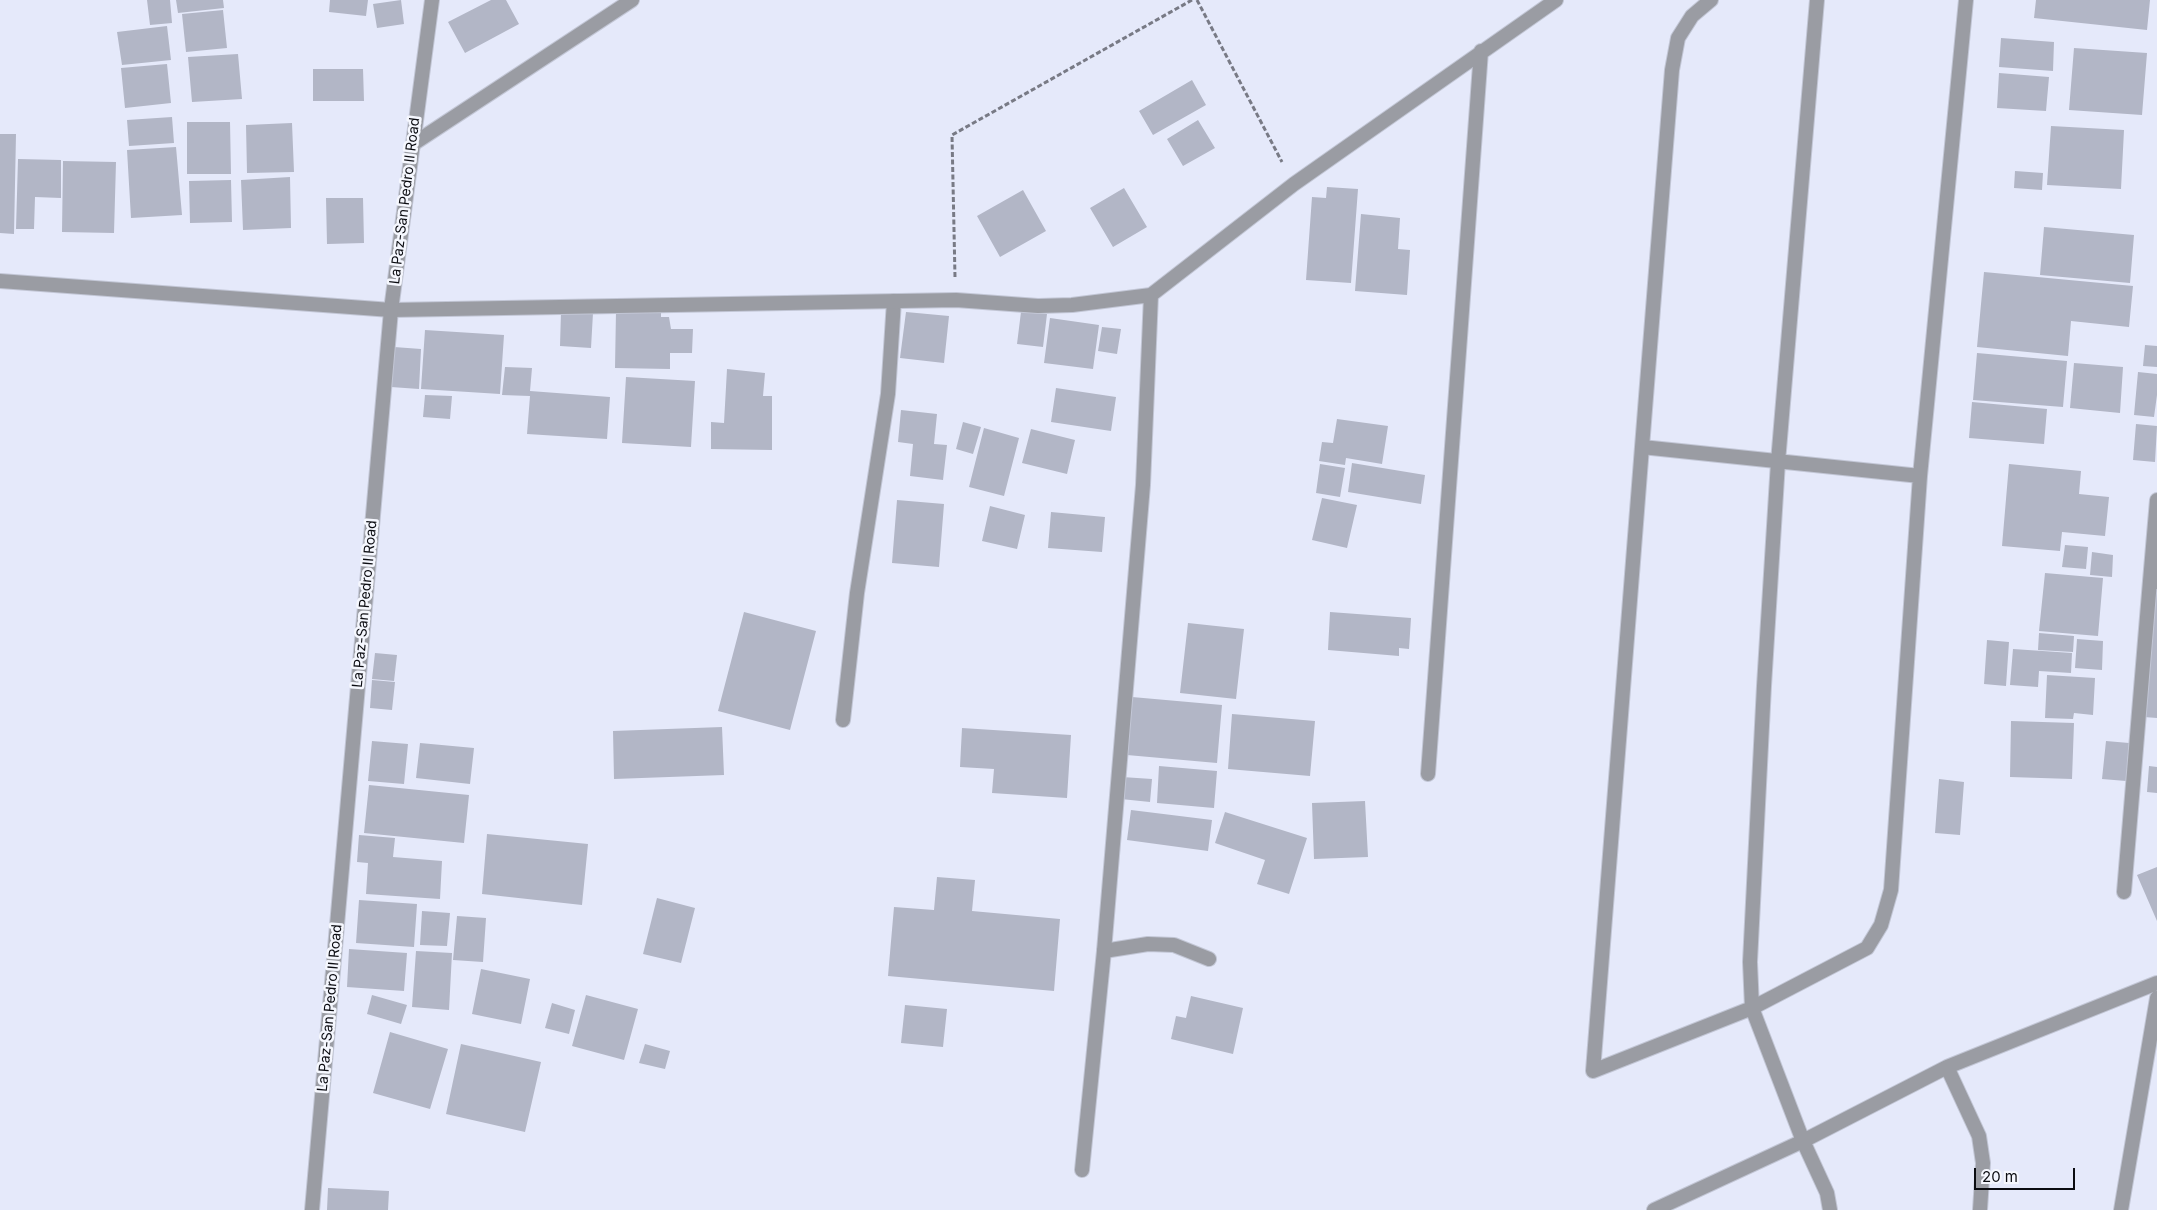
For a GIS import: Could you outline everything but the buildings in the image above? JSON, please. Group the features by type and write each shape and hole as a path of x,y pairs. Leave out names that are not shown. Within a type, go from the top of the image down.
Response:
{"street":[{"name":"La Paz-San Pedro II Road","path":"312,1210 391,310 432,0"},
{"path":"413,144 632,0"},
{"path":"0,282 391,310 956,300 1055,305 1151,295 1294,184 1556,0"},
{"path":"1711,0 1692,16 1678,38 1672,70 1593,1071 1752,1008 1867,948 1881,925 1891,890 1920,476 1966,0"},
{"path":"1818,0 1778,462 1750,962 1752,1008 1803,1141 1827,1192 1830,1210"},
{"path":"1428,774 1481,51"},
{"path":"1082,1170 1104,951 1143,485 1151,295"},
{"path":"843,720 857,592 888,394 894,301"},
{"path":"1642,447 1920,476"},
{"path":"2124,892 2153,581 2157,500"},
{"path":"1104,951 1148,944 1174,945 1209,959"},
{"path":"1654,1210 1803,1141 1947,1067 2157,983"},
{"path":"2121,1210 2157,998"},
{"path":"1947,1067 1979,1136 1983,1163 1980,1210"}],"path":[{"path":"956,300 952,135 1192,0"},
{"path":"1197,0 1294,184"}]}
